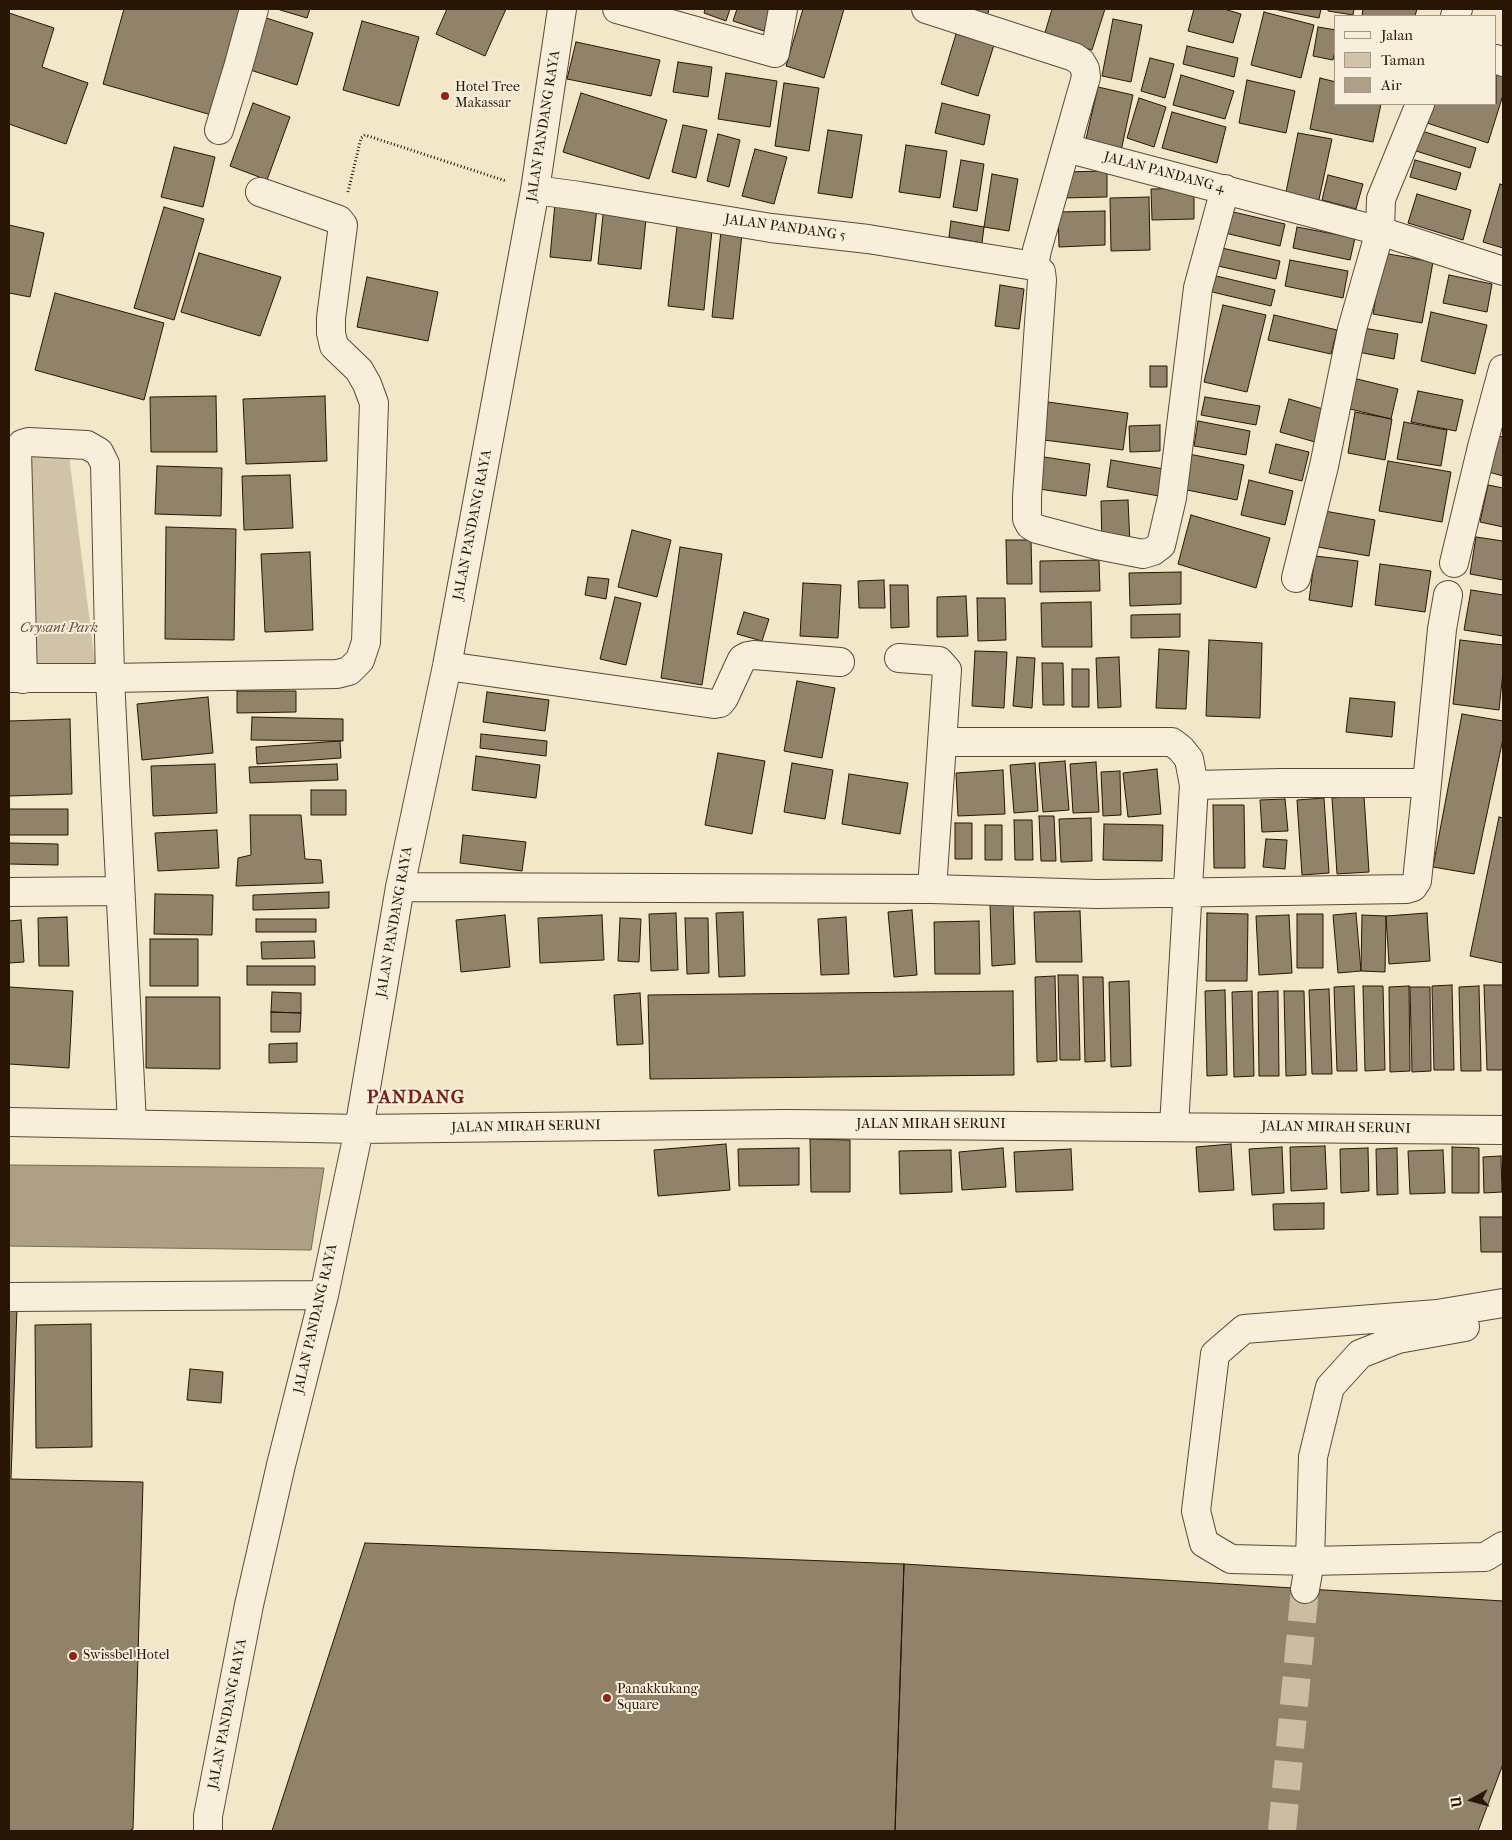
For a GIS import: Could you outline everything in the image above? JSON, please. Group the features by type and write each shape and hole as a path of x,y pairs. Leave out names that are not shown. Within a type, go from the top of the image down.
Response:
{"street":[{"path":"219,130 254,9"},
{"name":"JALAN PANDANG RAYA","path":"206,1826 249,1605 281,1464 324,1295 359,1129 400,887 447,666 535,190 562,9"},
{"path":"617,9 775,52 783,9"},
{"path":"926,9 1074,57 1081,62 1085,69 1086,77 1034,266 1041,272 1042,280 1027,497 1027,519 1030,525 1097,545 1143,554 1153,551 1160,545 1172,498 1198,288 1225,189"},
{"path":"1296,578 1324,466 1352,329 1380,231 1381,199 1420,105"},
{"name":"JALAN PANDANG 4","path":"1066,148 1380,231 1503,271"},
{"name":"JALAN PANDANG 5","path":"535,190 771,228 868,239 1034,266"},
{"path":"132,1124 110,678 105,464 98,452 87,445 28,442 22,444 17,450 16,678 110,678 337,674 349,671 360,660 366,642 374,403 368,384 359,370 334,346 331,333 331,318 343,228 339,220 260,192"},
{"path":"1454,563 1503,369"},
{"path":"400,887 932,889 1097,894 1406,889 1413,887 1417,881 1442,629 1448,595"},
{"path":"447,666 714,704 720,703 724,698 742,659 748,656 754,654 840,662"},
{"path":"899,658 939,660 947,670 932,889"},
{"path":"942,742 1172,742 1189,759 1194,784 1174,1126"},
{"path":"1194,784 1281,782 1427,783"},
{"path":"9,892 120,891"},
{"name":"JALAN MIRAH SERUNI","path":"9,1122 359,1129 785,1124 1503,1130"},
{"path":"9,1297 324,1295"},
{"path":"1503,1303 1437,1314 1244,1329 1215,1354 1196,1511 1204,1543 1231,1559 1310,1561 1485,1557 1503,1546"},
{"path":"1305,1589 1310,1561 1313,1457 1330,1387 1360,1354 1398,1339 1503,1320"}],"path":[{"path":"341,222 363,136 535,190"}],"green space":[{"name":"Crysant Park","path":"67,440 95,663 29,663 14,448"}],"water":[{"path":"9,1165 324,1168 311,1250 9,1246"}],"building":[{"path":"124,9 245,9 215,116 103,84"},
{"path":"277,9 310,9 307,18"},
{"path":"447,9 506,9 485,56 436,34"},
{"path":"705,9 730,9 726,21 704,13"},
{"path":"737,9 771,9 764,31 733,21"},
{"path":"803,9 844,9 824,78 786,66"},
{"path":"958,9 989,9 987,17"},
{"path":"1052,9 1105,9 1092,50 1044,36"},
{"path":"1194,9 1224,9 1241,14 1233,43 1188,31"},
{"path":"1273,9 1321,9 1319,18"},
{"path":"1328,9 1354,9 1353,15 1328,11"},
{"path":"1363,9 1417,9 1415,15 1362,15"},
{"path":"1264,12 1314,25 1301,78 1251,65"},
{"path":"9,13 54,28 42,67 88,83 66,144 9,124"},
{"path":"260,16 313,33 297,85 244,68"},
{"path":"1113,19 1142,25 1131,82 1102,76"},
{"path":"362,21 419,37 399,106 343,90"},
{"path":"1318,27 1334,30 1333,60 1313,56"},
{"path":"956,34 994,45 978,96 941,84"},
{"path":"576,42 660,60 651,96 567,79"},
{"path":"1187,46 1238,58 1234,77 1183,64"},
{"path":"1150,58 1174,64 1165,98 1141,91"},
{"path":"678,62 712,67 708,97 673,92"},
{"path":"726,73 777,81 770,127 718,119"},
{"path":"1497,73 1503,76 1503,95 1488,143 1424,122 1429,105 1497,105"},
{"path":"1181,75 1234,91 1225,119 1173,105"},
{"path":"1320,78 1334,82 1334,105 1381,105 1373,142 1310,129"},
{"path":"1247,80 1295,91 1286,133 1239,123"},
{"path":"784,83 819,88 809,151 775,146"},
{"path":"1098,87 1133,95 1121,151 1085,143"},
{"path":"581,93 667,120 649,179 563,152"},
{"path":"1139,98 1166,107 1154,147 1127,138"},
{"path":"253,103 290,117 267,180 230,166"},
{"path":"942,103 990,115 984,145 935,133"},
{"path":"1172,112 1226,127 1217,163 1162,148"},
{"path":"683,125 707,130 696,178 672,172"},
{"path":"828,130 862,135 852,198 818,193"},
{"path":"1422,131 1476,148 1470,168 1416,151"},
{"path":"1298,133 1332,139 1318,204 1285,197"},
{"path":"718,134 740,140 729,187 707,181"},
{"path":"906,145 947,151 940,198 899,192"},
{"path":"174,147 215,157 203,207 161,197"},
{"path":"755,149 787,157 774,204 742,196"},
{"path":"961,160 984,164 977,211 953,207"},
{"path":"1415,160 1461,173 1456,190 1410,177"},
{"path":"1107,171 1107,197 1062,198 1062,172"},
{"path":"992,174 1018,179 1009,231 984,227"},
{"path":"1328,175 1363,184 1356,209 1322,200"},
{"path":"1500,184 1503,185 1503,248 1483,242"},
{"path":"1194,188 1194,219 1152,220 1151,189"},
{"path":"1417,194 1471,210 1463,240 1408,223"},
{"path":"1149,197 1150,250 1111,251 1110,198"},
{"path":"555,203 597,208 591,261 550,257"},
{"path":"604,205 647,209 641,269 598,264"},
{"path":"164,207 204,219 174,320 134,308"},
{"path":"1105,211 1105,245 1059,247 1058,212"},
{"path":"1229,211 1285,224 1280,246 1225,233"},
{"path":"951,221 984,227 982,243 949,237"},
{"path":"9,225 44,233 30,297 9,293"},
{"path":"677,226 712,230 704,310 668,306"},
{"path":"1297,227 1355,238 1350,260 1293,248"},
{"path":"721,231 742,234 733,319 712,317"},
{"path":"1222,248 1280,261 1276,279 1218,266"},
{"path":"199,253 281,277 260,336 181,312"},
{"path":"1383,253 1433,262 1422,323 1373,314"},
{"path":"1290,260 1348,271 1343,298 1285,286"},
{"path":"1208,274 1275,290 1271,306 1204,290"},
{"path":"1449,275 1492,284 1487,312 1443,303"},
{"path":"367,277 438,292 428,341 357,327"},
{"path":"1000,285 1024,289 1019,329 995,326"},
{"path":"55,293 164,323 144,400 35,370"},
{"path":"1223,305 1266,315 1247,392 1204,382"},
{"path":"1431,312 1487,325 1475,374 1421,361"},
{"path":"1274,315 1337,330 1331,354 1268,340"},
{"path":"1363,328 1398,334 1394,359 1358,352"},
{"path":"1150,366 1167,366 1167,387 1150,387"},
{"path":"1353,378 1398,389 1391,419 1346,408"},
{"path":"1418,391 1463,400 1456,431 1411,422"},
{"path":"216,396 217,452 151,452 150,397"},
{"path":"325,396 327,461 246,464 243,399"},
{"path":"1205,397 1260,406 1256,425 1201,415"},
{"path":"1289,399 1323,409 1315,442 1280,432"},
{"path":"1048,402 1128,413 1123,450 1044,440"},
{"path":"1355,412 1392,419 1385,460 1348,453"},
{"path":"1198,421 1250,431 1246,455 1194,446"},
{"path":"1404,422 1447,430 1441,466 1397,459"},
{"path":"1160,425 1160,451 1130,452 1129,426"},
{"path":"1494,435 1503,437 1503,476 1485,471"},
{"path":"1276,444 1309,452 1302,481 1269,473"},
{"path":"1189,454 1244,465 1237,500 1182,489"},
{"path":"1044,457 1090,464 1086,496 1039,489"},
{"path":"1111,460 1164,469 1159,496 1107,487"},
{"path":"1388,461 1451,472 1442,522 1379,511"},
{"path":"157,466 222,468 221,516 155,514"},
{"path":"290,475 293,528 244,530 242,476"},
{"path":"1249,480 1293,491 1285,525 1241,515"},
{"path":"1488,485 1503,488 1503,527 1480,522"},
{"path":"1128,500 1130,544 1102,544 1101,501"},
{"path":"1319,510 1375,520 1369,556 1312,546"},
{"path":"1191,515 1270,538 1256,588 1178,564"},
{"path":"166,527 236,529 234,640 165,639"},
{"path":"632,530 671,540 657,597 618,587"},
{"path":"1476,537 1503,541 1503,580 1470,574"},
{"path":"1006,540 1031,540 1032,584 1007,584"},
{"path":"680,547 722,554 702,685 661,678"},
{"path":"310,552 313,630 265,632 261,554"},
{"path":"1315,556 1358,561 1352,607 1309,600"},
{"path":"1099,560 1100,591 1040,592 1040,561"},
{"path":"1380,564 1431,571 1425,612 1375,605"},
{"path":"1181,572 1181,604 1130,606 1129,573"},
{"path":"588,577 609,579 606,599 585,595"},
{"path":"884,580 885,608 859,608 858,581"},
{"path":"803,583 841,585 838,638 800,636"},
{"path":"890,585 908,585 909,627 891,628"},
{"path":"1471,590 1503,595 1503,636 1464,630"},
{"path":"966,596 968,636 937,637 937,597"},
{"path":"615,597 641,603 626,665 600,659"},
{"path":"977,598 1005,598 1006,640 978,641"},
{"path":"1091,602 1092,647 1042,647 1041,603"},
{"path":"744,612 769,619 762,641 737,634"},
{"path":"1180,614 1180,637 1131,638 1131,615"},
{"path":"1209,640 1262,643 1260,718 1206,716"},
{"path":"1460,640 1503,645 1503,672 1499,710 1453,704"},
{"path":"1159,649 1189,651 1186,709 1156,708"},
{"path":"975,651 1007,652 1004,708 972,706"},
{"path":"1017,657 1035,658 1032,708 1013,706"},
{"path":"1119,657 1121,707 1098,708 1096,658"},
{"path":"1042,663 1063,663 1064,705 1043,705"},
{"path":"1072,669 1089,669 1089,707 1072,707"},
{"path":"797,681 835,688 822,758 784,751"},
{"path":"237,691 296,691 296,712 237,713"},
{"path":"487,692 549,700 545,731 483,722"},
{"path":"208,697 213,753 142,760 137,704"},
{"path":"1350,698 1395,702 1392,737 1346,732"},
{"path":"1462,714 1503,721 1503,739 1474,874 1433,867"},
{"path":"252,717 343,719 343,741 251,740"},
{"path":"70,719 72,794 9,796 9,721"},
{"path":"481,734 547,741 546,756 480,748"},
{"path":"340,741 341,758 257,764 256,747"},
{"path":"718,753 765,761 752,834 705,825"},
{"path":"476,756 540,765 536,798 472,790"},
{"path":"1065,761 1069,810 1043,812 1039,763"},
{"path":"1096,762 1099,812 1073,813 1070,764"},
{"path":"792,763 833,770 825,819 784,812"},
{"path":"1035,763 1038,811 1014,813 1010,765"},
{"path":"215,764 217,813 153,816 151,766"},
{"path":"337,764 338,780 250,783 249,767"},
{"path":"1157,769 1161,814 1128,817 1123,773"},
{"path":"1003,770 1005,814 958,816 956,773"},
{"path":"1120,771 1121,815 1103,816 1101,772"},
{"path":"849,774 908,783 900,834 842,824"},
{"path":"311,790 346,790 346,815 311,815"},
{"path":"1364,796 1369,872 1337,874 1332,798"},
{"path":"1324,798 1329,873 1302,875 1297,800"},
{"path":"1285,799 1288,831 1262,832 1260,800"},
{"path":"1213,805 1244,805 1245,868 1214,868"},
{"path":"9,809 68,809 68,835 9,835"},
{"path":"250,815 301,815 305,859 321,860 323,883 236,886 238,858 251,855"},
{"path":"1039,816 1054,816 1056,861 1041,861"},
{"path":"1499,817 1503,818 1503,963 1470,956"},
{"path":"1091,818 1092,861 1061,862 1059,819"},
{"path":"1014,820 1032,820 1033,860 1015,860"},
{"path":"955,823 972,823 972,859 955,859"},
{"path":"1104,824 1163,825 1162,861 1103,860"},
{"path":"985,825 1002,825 1002,860 985,860"},
{"path":"217,830 219,868 158,871 155,833"},
{"path":"463,835 526,842 522,871 460,863"},
{"path":"1266,839 1287,840 1285,869 1263,867"},
{"path":"9,843 58,844 58,865 9,864"},
{"path":"329,892 329,908 253,910 253,895"},
{"path":"155,894 213,895 212,935 154,934"},
{"path":"1013,903 1015,964 992,966 990,904"},
{"path":"912,910 917,975 894,977 888,912"},
{"path":"1080,911 1082,962 1036,962 1034,912"},
{"path":"743,912 745,976 719,977 716,913"},
{"path":"676,913 678,970 651,971 649,914"},
{"path":"1207,913 1248,914 1247,981 1206,981"},
{"path":"1356,913 1361,971 1338,973 1333,915"},
{"path":"1427,913 1430,961 1389,964 1386,916"},
{"path":"1297,914 1323,914 1323,968 1297,968"},
{"path":"505,915 510,967 461,972 456,920"},
{"path":"602,915 604,960 540,963 538,918"},
{"path":"1289,915 1292,973 1259,975 1256,916"},
{"path":"1362,915 1386,916 1385,972 1361,971"},
{"path":"67,917 69,966 39,966 38,918"},
{"path":"846,917 849,974 821,975 818,919"},
{"path":"620,918 641,919 639,962 618,961"},
{"path":"685,918 708,918 709,973 687,974"},
{"path":"256,919 316,919 316,932 256,932"},
{"path":"21,920 24,962 9,963 9,921"},
{"path":"979,921 980,974 935,974 934,922"},
{"path":"150,939 198,939 198,986 150,986"},
{"path":"314,941 315,958 262,959 261,942"},
{"path":"247,966 315,966 315,985 247,985"},
{"path":"1058,975 1078,975 1080,1060 1060,1060"},
{"path":"1055,976 1057,1061 1037,1062 1035,977"},
{"path":"1083,977 1103,977 1105,1061 1085,1062"},
{"path":"1129,981 1131,1066 1111,1067 1109,982"},
{"path":"1452,985 1454,1070 1434,1070 1432,986"},
{"path":"1484,985 1503,985 1503,1070 1487,1070"},
{"path":"1354,986 1357,1071 1337,1071 1334,987"},
{"path":"1363,986 1383,986 1385,1070 1365,1071"},
{"path":"1409,986 1410,1071 1390,1072 1389,987"},
{"path":"1479,986 1481,1071 1461,1071 1459,987"},
{"path":"9,987 73,991 69,1068 9,1064"},
{"path":"1410,987 1430,987 1431,1071 1412,1072"},
{"path":"1329,989 1332,1074 1312,1074 1309,990"},
{"path":"1225,990 1227,1075 1207,1076 1205,991"},
{"path":"1013,991 1014,1075 650,1079 648,995"},
{"path":"1252,991 1254,1076 1234,1077 1232,992"},
{"path":"1278,991 1279,1076 1259,1076 1258,992"},
{"path":"1284,991 1304,991 1306,1075 1286,1076"},
{"path":"272,992 301,993 301,1013 271,1012"},
{"path":"640,993 643,1044 617,1045 614,995"},
{"path":"146,997 220,997 220,1069 146,1068"},
{"path":"271,1012 301,1013 300,1032 271,1032"},
{"path":"297,1043 297,1062 269,1063 269,1044"},
{"path":"810,1139 850,1140 850,1192 811,1192"},
{"path":"726,1144 730,1190 658,1196 654,1150"},
{"path":"1231,1144 1234,1190 1199,1192 1196,1147"},
{"path":"1325,1146 1327,1189 1291,1191 1290,1147"},
{"path":"1282,1147 1284,1193 1252,1195 1249,1149"},
{"path":"1452,1147 1479,1148 1479,1193 1452,1193"},
{"path":"799,1148 799,1185 739,1186 738,1149"},
{"path":"1003,1148 1006,1187 962,1190 959,1152"},
{"path":"1368,1148 1369,1191 1341,1193 1340,1149"},
{"path":"1397,1148 1398,1194 1377,1195 1376,1149"},
{"path":"1071,1149 1073,1190 1016,1192 1014,1152"},
{"path":"951,1150 952,1192 900,1194 899,1151"},
{"path":"1443,1150 1445,1193 1410,1194 1408,1151"},
{"path":"1501,1156 1502,1192 1484,1193 1483,1157"},
{"path":"1324,1203 1324,1229 1274,1230 1273,1204"},
{"path":"1480,1217 1503,1217 1503,1252 1481,1252"},
{"name":"Swissbel Hotel","path":"9,1307 17,1307 11,1479 143,1482 133,1829 128,1831 9,1831"},
{"path":"91,1324 92,1447 36,1448 35,1325"},
{"path":"190,1369 223,1372 221,1403 187,1400"},
{"name":"Panakkukang Square","path":"365,1543 904,1564 895,1831 272,1831"},
{"path":"904,1564 1503,1601 1503,1764 1478,1831 895,1831"}],"tunnel":[{"path":"1282,1831 1305,1589"}],"place":[{"name":"Hotel Tree Makassar","path":"445,96"},
{"name":"Swissbel Hotel","path":"73,1656"},
{"name":"Panakkukang Square","path":"607,1698"}],"district":[{"name":"PANDANG","path":"416,1098"}]}
